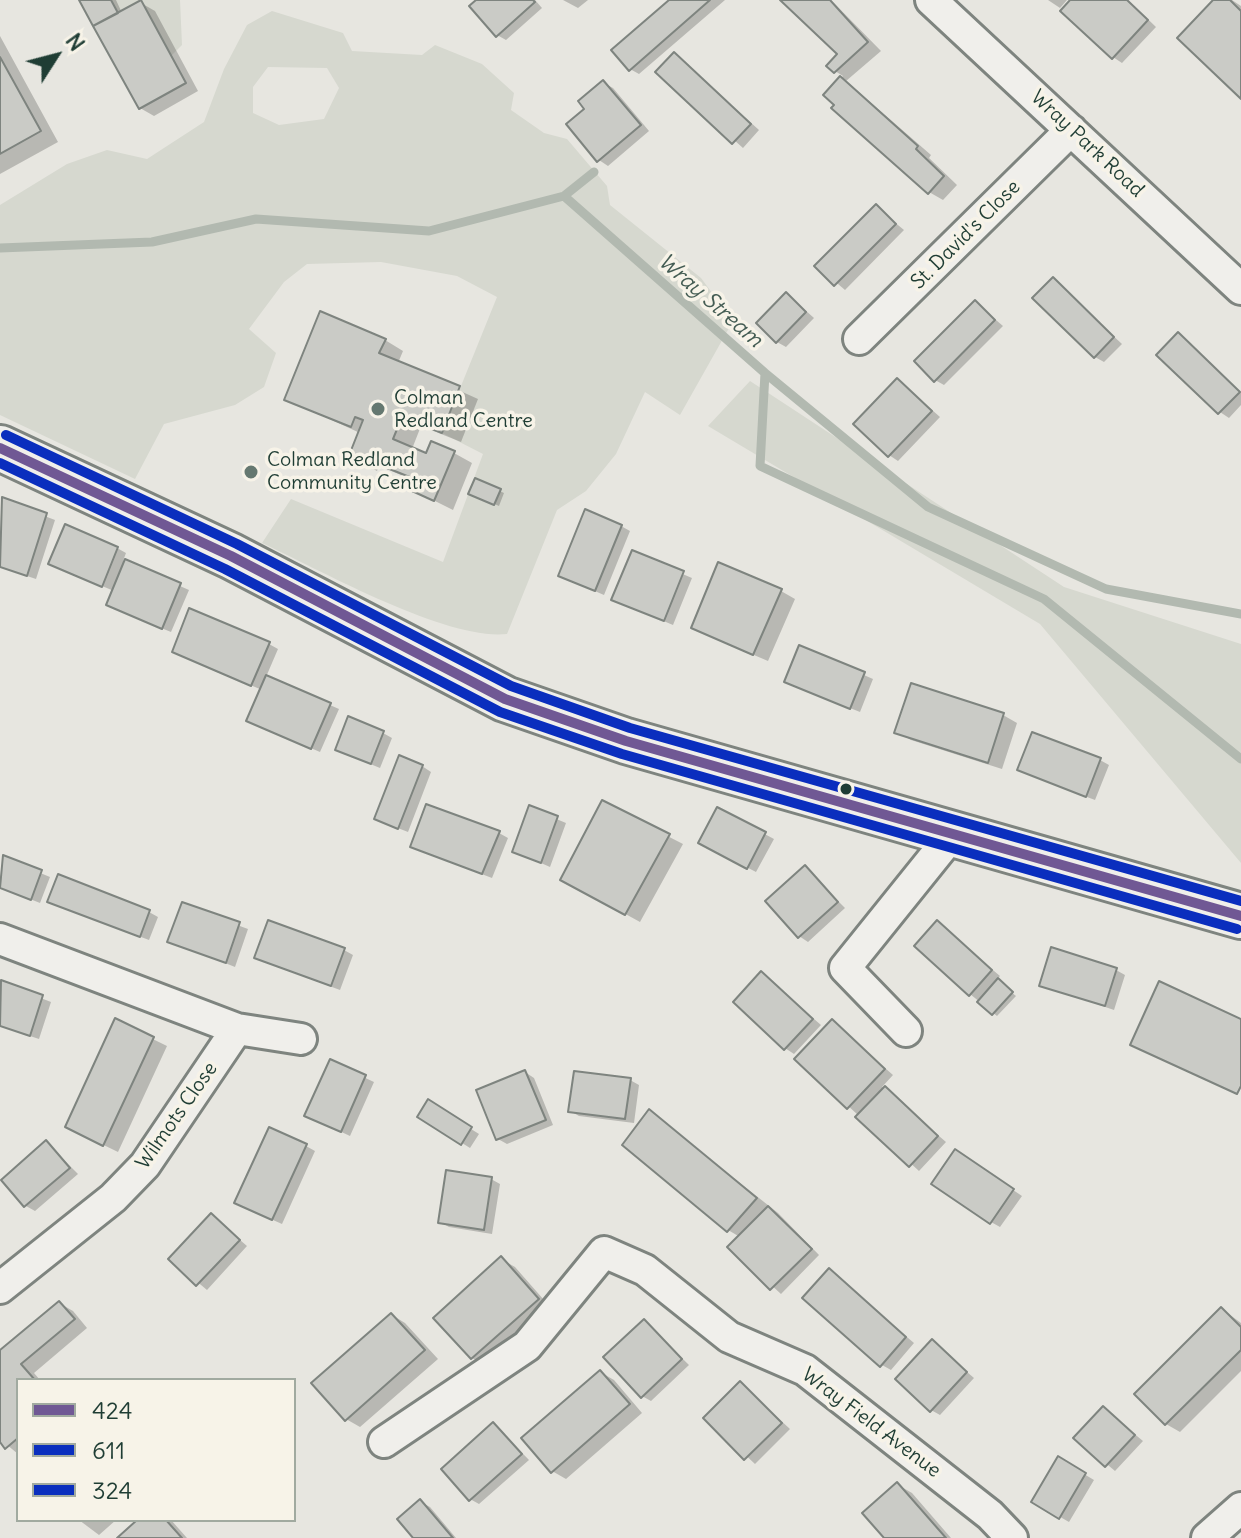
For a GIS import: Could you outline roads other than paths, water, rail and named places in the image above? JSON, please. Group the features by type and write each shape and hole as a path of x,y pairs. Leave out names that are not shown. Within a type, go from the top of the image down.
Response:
{"main road":[{"path":"0,448 231,556 505,699 626,741 808,790 952,835 1241,916"}],"street":[{"name":"Wray Park Road","path":"931,0 1241,289"},
{"name":"St. David's Close","path":"859,339 1071,130"},
{"path":"906,1031 845,968 952,835"},
{"path":"0,939 237,1029 301,1039"},
{"name":"Wilmots Close","path":"0,1288 113,1198 145,1165 237,1029"},
{"name":"Wray Field Avenue","path":"384,1442 527,1346 604,1252 645,1270 729,1337 805,1370 990,1515 1012,1538"},
{"path":"1207,1538 1241,1508"}],"waterway":[{"name":"Wray Stream","path":"0,248 152,242 256,219 429,231 564,196 594,172"},
{"path":"564,196 765,373 928,507 1106,589 1241,614"},
{"name":"Wray Stream","path":"765,373 760,466 1044,599 1241,759"}],"place":[{"name":"Colman Redland Centre","path":"378,409"},
{"name":"Colman Redland Community Centre","path":"251,472"}]}
